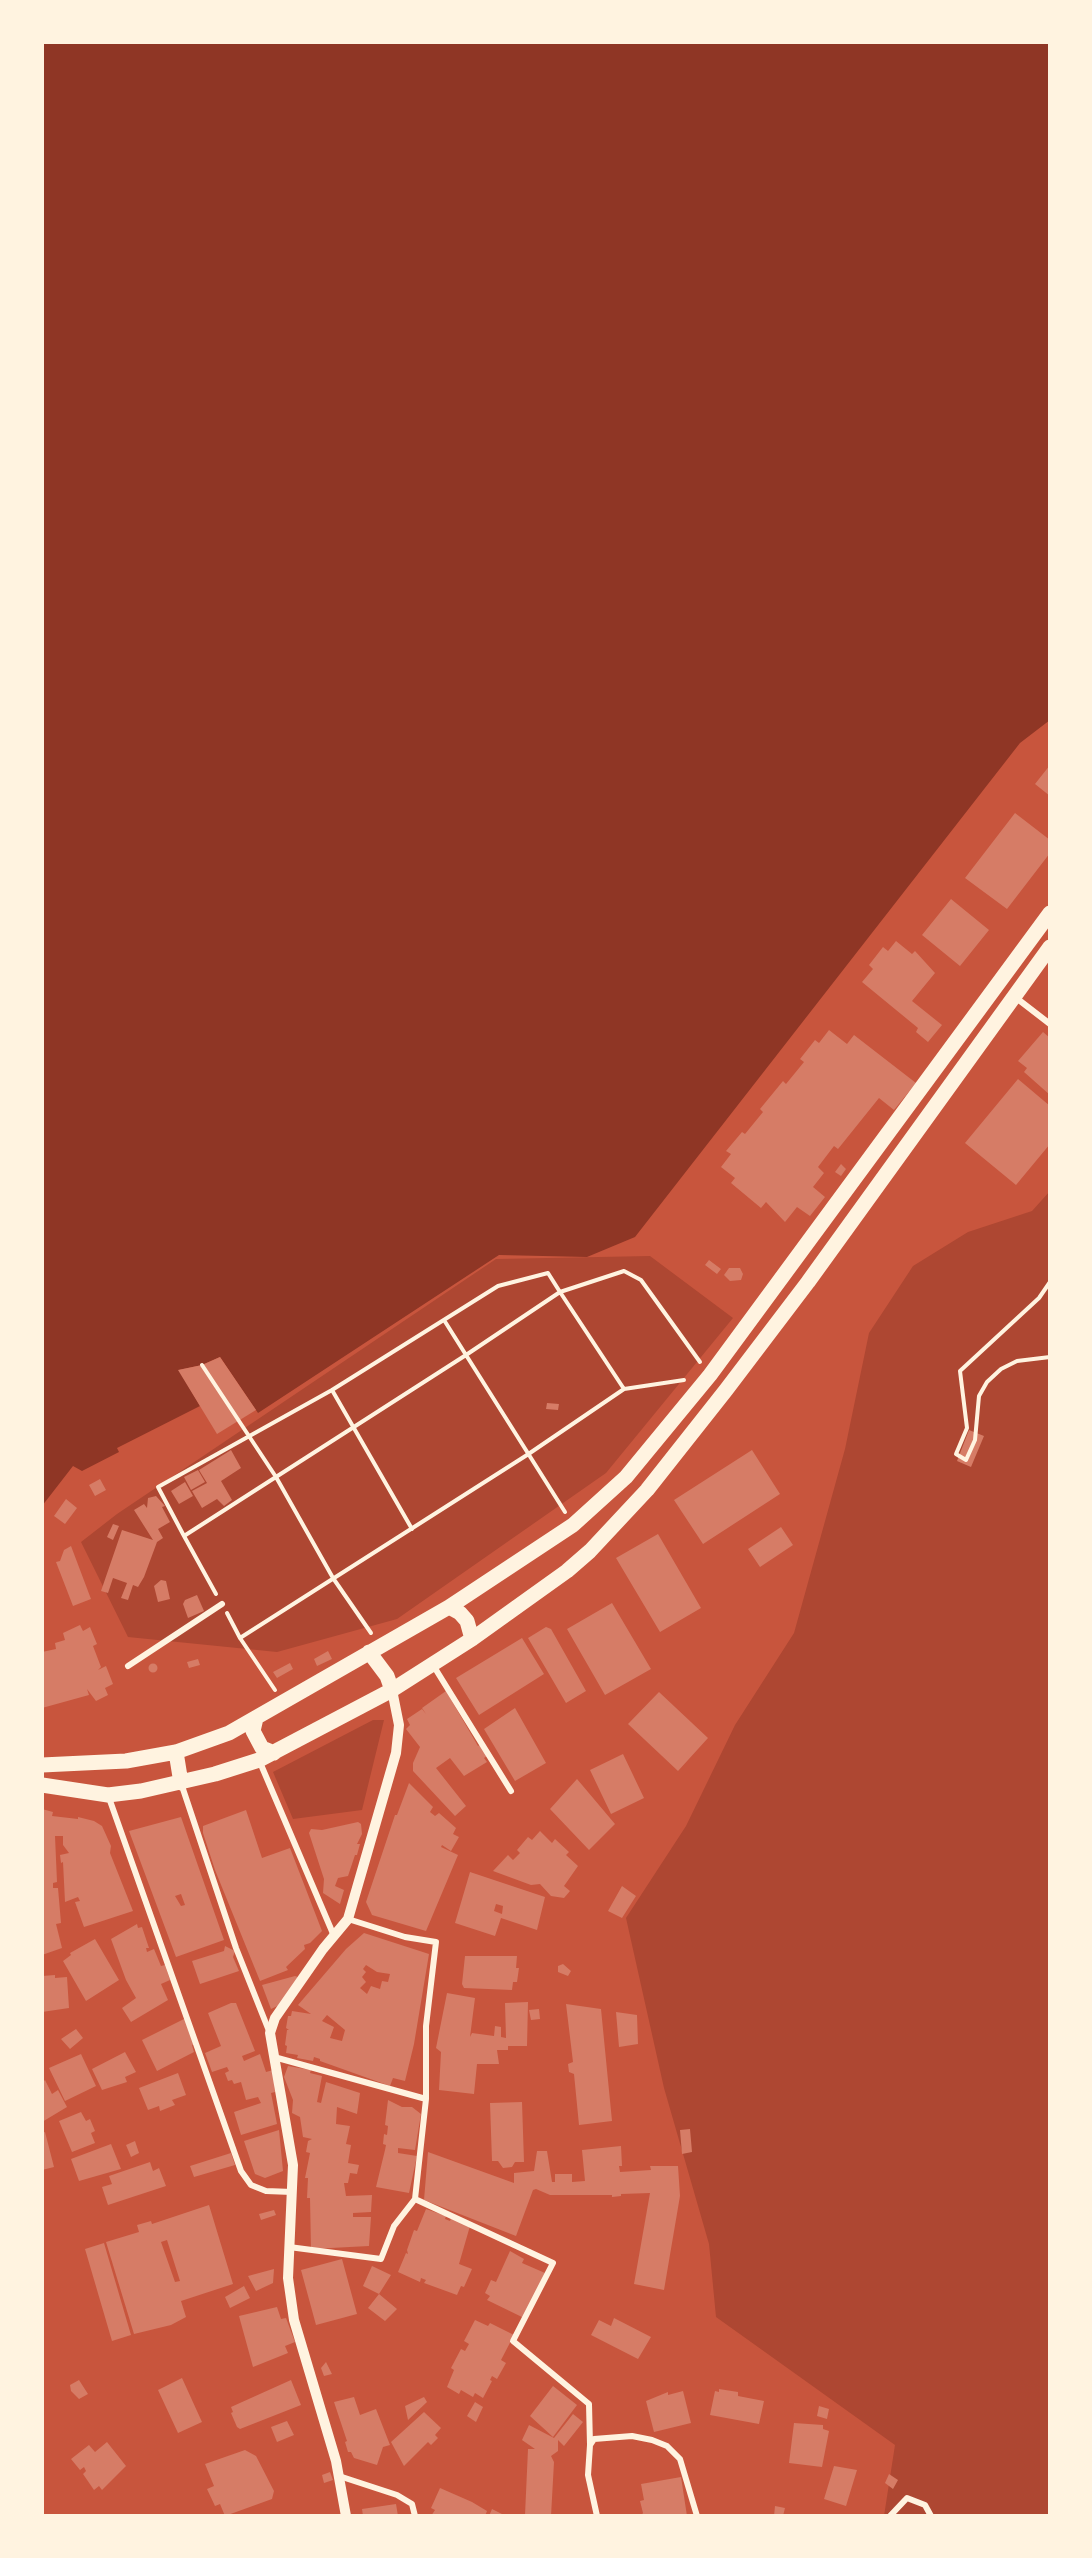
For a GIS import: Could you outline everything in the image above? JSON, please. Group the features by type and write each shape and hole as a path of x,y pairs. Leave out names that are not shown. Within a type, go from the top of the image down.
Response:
{"main road":[{"path":"42,1765 126,1761 176,1752 220,1737 449,1607 573,1525 626,1478 710,1375 1050,913"},
{"path":"42,1785 108,1795 181,1783 259,1760 392,1690 472,1639 567,1571 590,1551 647,1490 808,1282 1050,947"},
{"path":"449,1607 460,1613 467,1621 472,1639"},
{"path":"375,1649 392,1690"},
{"path":"256,1718 253,1731 262,1748 274,1753"},
{"path":"176,1752 181,1783"}],"street":[{"path":"1015,996 1050,1023"},
{"path":"128,1666 222,1604"},
{"path":"432,1664 511,1791"},
{"path":"270,2033 275,2018 348,1919 396,1753 399,1725 392,1690"},
{"path":"259,1760 334,1936"},
{"path":"181,1783 236,1948 270,2033 292,2165 288,2278 294,2320 339,2476 346,2516"},
{"path":"108,1795 241,2171 251,2185 266,2191 292,2192"},
{"path":"289,2247 381,2259 394,2226 415,2199 426,2099 426,2026 436,1942 405,1937 348,1919"},
{"path":"274,2057 426,2099"},
{"path":"415,2199 553,2263 513,2341 589,2404 588,2475 597,2516"},
{"path":"590,2445 594,2439 632,2436 652,2439 667,2446 680,2459 697,2516"},
{"path":"339,2476 397,2495 412,2504 415,2516"},
{"path":"890,2516 907,2498 925,2505 931,2516"}],"path":[{"path":"184,1536 560,1292 624,1271 641,1280 710,1375 624,1389 527,1455 240,1638"},
{"path":"283,1702 240,1638 158,1487 332,1390 498,1286 548,1274 624,1389"},
{"path":"1050,1282 1039,1298 960,1371 968,1428 956,1454 966,1460 975,1440 979,1396 987,1382 1000,1369 1017,1361 1050,1357"},
{"path":"444,1320 573,1525"},
{"path":"202,1365 276,1477 375,1649"},
{"path":"332,1390 412,1529"}],"shaded area":[{"path":"42,42 1050,42 1050,720 1020,743 635,1237 587,1257 499,1255 258,1413 220,1357 202,1365 179,1370 200,1406 117,1448 119,1452 82,1471 73,1466 42,1506"},
{"path":"1050,1191 1050,2516 884,2516 895,2445 716,2317 709,2244 664,2088 626,1918 686,1826 735,1725 794,1633 845,1449 869,1333 913,1266 968,1232 1032,1211"},
{"path":"650,1256 733,1318 606,1473 397,1619 277,1652 128,1637 81,1542 117,1514 496,1259"},
{"path":"373,1720 384,1720 362,1810 293,1819 273,1772"}],"building":[{"path":"1050,765 1050,796 1035,784"},
{"path":"1015,813 1050,840 1050,853 1007,909 965,878"},
{"path":"951,899 989,930 960,966 922,935"},
{"path":"896,941 912,954 915,951 935,973 912,1001 942,1025 928,1042 916,1032 918,1028 862,982 873,969 869,965 883,947 888,951"},
{"path":"829,1030 847,1044 854,1035 916,1083 894,1110 879,1098 838,1149 834,1146 818,1167 824,1173 813,1187 825,1197 810,1216 797,1207 785,1222 766,1202 761,1208 731,1183 735,1178 721,1167 731,1154 726,1151 742,1132 745,1134 763,1112 760,1109 783,1081 786,1084 804,1062 800,1059 815,1040 819,1043"},
{"path":"1043,1032 1050,1038 1050,1095 1024,1072 1027,1068 1018,1061"},
{"path":"1018,1079 1050,1106 1050,1144 1016,1185 965,1143"},
{"path":"841,1164 846,1169 841,1176 835,1172"},
{"path":"709,1260 721,1269 717,1274 705,1265"},
{"path":"729,1268 740,1268 743,1274 741,1280 730,1281 724,1275"},
{"path":"220,1357 256,1410 217,1434 178,1370 202,1365"},
{"path":"547,1403 559,1404 558,1410 546,1409"},
{"path":"969,1430 984,1436 971,1467 957,1461"},
{"path":"231,1450 241,1468 221,1481 232,1500 224,1506 217,1499 202,1508 192,1491 207,1483 199,1470"},
{"path":"752,1450 780,1494 703,1544 674,1500"},
{"path":"198,1470 205,1482 191,1490 184,1477"},
{"path":"100,1479 106,1490 95,1496 89,1485"},
{"path":"185,1482 193,1496 179,1504 171,1491"},
{"path":"156,1496 165,1506 162,1507 170,1522 158,1529 163,1538 157,1542 144,1577 138,1587 133,1585 128,1600 121,1598 127,1583 113,1578 108,1593 101,1591 122,1530 153,1540 134,1510 144,1504 147,1508 148,1498"},
{"path":"66,1499 77,1508 65,1524 54,1516"},
{"path":"113,1524 119,1526 113,1540 107,1537"},
{"path":"781,1527 793,1545 760,1567 748,1549"},
{"path":"658,1534 701,1608 660,1632 616,1558"},
{"path":"71,1546 91,1599 73,1606 56,1562 60,1561 64,1550"},
{"path":"161,1580 166,1581 170,1599 158,1602 154,1586"},
{"path":"197,1595 204,1611 188,1618 183,1604 185,1600"},
{"path":"612,1603 651,1669 605,1695 567,1629"},
{"path":"80,1625 83,1631 90,1627 97,1644 93,1646 101,1667 98,1670 106,1666 113,1684 105,1688 108,1695 96,1701 87,1689 89,1695 42,1708 42,1652 56,1649 55,1643 65,1640 63,1633"},
{"path":"546,1627 551,1629 586,1691 566,1703 528,1638"},
{"path":"522,1638 544,1674 479,1715 456,1678"},
{"path":"328,1651 332,1659 317,1666 314,1659"},
{"path":"198,1659 200,1665 189,1668 187,1662"},
{"path":"290,1663 293,1669 277,1678 273,1672"},
{"path":"153,1664 157,1668 153,1672 149,1668"},
{"path":"446,1691 478,1746 480,1745 487,1756 484,1758 487,1762 464,1776 450,1758 436,1768 466,1806 455,1816 413,1771 413,1763 420,1747 406,1729 410,1725 407,1719 422,1709 426,1714 422,1708"},
{"path":"659,1692 708,1738 678,1771 628,1724"},
{"path":"515,1708 546,1763 515,1781 484,1729"},
{"path":"623,1754 644,1798 611,1814 590,1770"},
{"path":"577,1779 615,1824 589,1850 550,1809"},
{"path":"409,1783 433,1807 430,1812 435,1816 439,1813 456,1828 453,1834 459,1837 451,1851 442,1845 441,1847 458,1855 426,1931 372,1915 366,1902 395,1815 397,1815"},
{"path":"42,1809 53,1812 52,1816 78,1819 78,1817 94,1821 102,1826 133,1911 84,1927 75,1902 80,1901 78,1897 65,1902 63,1862 61,1863 60,1855 69,1853 63,1845 63,1836 55,1836 57,1882 53,1883 53,1888 58,1888 61,1923 56,1924 62,1948 42,1955"},
{"path":"246,1810 262,1858 290,1848 322,1931 310,1943 304,1945 305,1949 286,1967 288,1970 260,1981 215,1870 203,1833 203,1826"},
{"path":"181,1817 224,1940 176,1957 129,1831","holes":["181,1894 185,1905 181,1906 175,1896"]},
{"path":"358,1822 361,1824 362,1834 357,1844 360,1844 357,1855 355,1855 348,1876 338,1878 335,1886 344,1890 340,1904 323,1893 324,1879 309,1833 311,1829 322,1830"},
{"path":"540,1831 552,1843 555,1839 569,1852 566,1855 578,1866 564,1886 570,1891 564,1898 551,1896 540,1884 531,1885 493,1871 508,1855 513,1860 520,1853 517,1850 528,1837 532,1840"},
{"path":"470,1872 545,1897 537,1930 501,1918 495,1936 455,1923","holes":["496,1904 503,1906 502,1914 494,1911"]},
{"path":"622,1886 636,1896 622,1918 608,1911"},
{"path":"137,1924 138,1928 142,1927 149,1948 146,1948 147,1952 154,1949 161,1966 165,1965 170,1980 161,1984 168,2000 131,2022 122,2008 136,1998 126,1980 111,1939"},
{"path":"364,1933 429,1954 414,2044 405,2081 393,2078 390,2086 314,2057 313,2061 286,2053 288,2016 291,2016 292,2011 311,2014 298,2005 346,1949","holes":["366,1965 377,1972 390,1974 388,1982 382,1981 380,1989 371,1986 367,1994 360,1988 366,1982 362,1977 366,1972 363,1969","327,2015 345,2030 342,2041 330,2038 334,2027 322,2021"]},
{"path":"95,1939 119,1980 86,2001 63,1961 71,1955 70,1953"},
{"path":"225,1946 235,1951 233,1957 239,1971 200,1984 192,1961 224,1951"},
{"path":"465,1956 517,1956 516,1968 519,1968 517,1982 513,1982 512,1990 464,1988 462,1984"},
{"path":"563,1964 571,1971 568,1976 558,1972 558,1966"},
{"path":"55,1975 55,1978 67,1977 69,2008 42,2012 42,1976"},
{"path":"298,1977 282,2004 271,2009 262,1985"},
{"path":"447,1993 475,1998 470,2037 472,2033 494,2036 495,2026 501,2027 501,2037 506,2038 505,2003 528,2002 527,2046 508,2046 508,2050 497,2050 499,2064 477,2064 474,2094 439,2090 441,2052 436,2048"},
{"path":"236,2003 255,2051 242,2056 244,2061 260,2054 266,2072 273,2070 275,2092 271,2093 277,2124 241,2135 234,2112 261,2103 258,2097 246,2100 241,2082 234,2084 232,2080 228,2081 225,2073 229,2071 227,2067 212,2072 205,2053 221,2046 208,2013"},
{"path":"566,2004 601,2009 612,2121 579,2125 574,2074 569,2072 568,2064 573,2062"},
{"path":"539,2009 540,2019 531,2020 529,2010"},
{"path":"616,2012 637,2015 638,2044 619,2047"},
{"path":"186,2018 195,2044 192,2045 194,2052 157,2071 142,2040"},
{"path":"76,2029 83,2038 70,2049 61,2039"},
{"path":"125,2052 136,2072 125,2077 127,2082 102,2090 92,2069"},
{"path":"81,2054 96,2086 65,2101 49,2068"},
{"path":"288,2066 311,2070 310,2073 322,2076 317,2102 321,2103 326,2082 360,2093 357,2114 337,2107 336,2124 350,2126 346,2144 351,2145 348,2163 359,2165 357,2174 350,2173 348,2183 344,2183 346,2196 372,2195 371,2212 353,2213 353,2217 371,2217 369,2246 311,2249 310,2198 307,2198 308,2178 305,2178 310,2153 306,2152 308,2141 312,2139 303,2137 300,2117 292,2113 293,2100 284,2077"},
{"path":"178,2073 186,2095 172,2100 175,2105 160,2111 159,2106 148,2110 139,2088"},
{"path":"45,2080 52,2094 58,2090 67,2107 42,2122 42,2083"},
{"path":"388,2100 402,2107 412,2107 421,2114 415,2150 398,2148 398,2153 417,2156 409,2193 376,2187 386,2145 383,2144 384,2134 387,2135 388,2126 385,2125"},
{"path":"522,2102 524,2162 515,2162 512,2167 503,2168 498,2161 492,2161 490,2103"},
{"path":"81,2112 86,2121 90,2119 95,2131 91,2133 95,2143 72,2152 59,2121"},
{"path":"690,2129 692,2152 682,2154 680,2130"},
{"path":"279,2130 283,2171 265,2178 255,2174 244,2141"},
{"path":"45,2132 54,2167 42,2170 42,2133"},
{"path":"135,2141 139,2153 131,2157 126,2145"},
{"path":"111,2144 121,2169 79,2181 71,2159"},
{"path":"621,2146 620,2172 651,2170 650,2166 678,2166 680,2196 664,2290 634,2284 650,2193 621,2194 621,2196 612,2197 612,2195 550,2195 536,2189 533,2190 516,2236 424,2200 428,2152 514,2183 514,2173 534,2171 537,2151 547,2151 552,2182 555,2182 555,2174 572,2174 572,2182 585,2181 582,2150"},
{"path":"231,2153 235,2165 194,2177 190,2166"},
{"path":"150,2162 153,2171 159,2168 166,2186 108,2205 102,2187 112,2184 109,2176"},
{"path":"209,2205 233,2284 181,2301 186,2317 171,2325 134,2334 106,2242 139,2232 137,2225 151,2221 152,2224","holes":["167,2240 180,2281 175,2282 161,2242"]},
{"path":"426,2209 446,2216 445,2219 450,2221 451,2218 470,2226 459,2264 472,2269 464,2287 461,2286 457,2295 424,2283 426,2280 421,2278 420,2282 398,2272 406,2253 408,2254 407,2250 414,2230 417,2231"},
{"path":"274,2210 276,2215 261,2220 259,2214"},
{"path":"104,2243 131,2335 112,2341 85,2249"},
{"path":"510,2251 524,2259 522,2263 545,2273 524,2318 487,2300 490,2296 485,2293 491,2280 496,2282"},
{"path":"342,2259 357,2314 316,2325 301,2270"},
{"path":"372,2266 391,2275 379,2294 363,2286"},
{"path":"274,2269 273,2283 256,2291 248,2276"},
{"path":"244,2286 250,2298 230,2308 225,2297"},
{"path":"379,2294 397,2309 385,2321 368,2308"},
{"path":"277,2307 281,2319 286,2318 295,2342 285,2346 288,2353 253,2367 239,2316"},
{"path":"614,2318 651,2337 638,2359 591,2335 599,2320 611,2326"},
{"path":"475,2320 488,2326 490,2323 514,2335 501,2360 506,2363 497,2379 492,2376 490,2380 492,2381 483,2398 475,2393 473,2397 461,2390 459,2394 447,2387 454,2370 451,2368 461,2349 465,2351 469,2344 464,2341"},
{"path":"326,2362 332,2374 324,2376 321,2368"},
{"path":"182,2378 202,2422 178,2433 158,2390"},
{"path":"79,2380 88,2394 79,2399 71,2391 70,2385"},
{"path":"291,2380 301,2405 240,2429 237,2427 231,2407"},
{"path":"553,2386 577,2405 553,2437 530,2416"},
{"path":"719,2389 738,2392 738,2396 764,2401 759,2424 710,2415 715,2391 719,2392"},
{"path":"683,2391 691,2423 654,2432 646,2401 668,2392 668,2395"},
{"path":"354,2397 360,2415 376,2409 390,2445 383,2447 377,2465 354,2458 351,2452 348,2452 345,2442 347,2441 334,2402"},
{"path":"424,2397 427,2402 408,2420 405,2406"},
{"path":"475,2402 483,2407 476,2422 467,2416"},
{"path":"819,2406 829,2409 827,2419 817,2416"},
{"path":"424,2412 441,2428 435,2435 438,2438 431,2445 428,2442 404,2466 391,2442"},
{"path":"573,2414 583,2422 564,2446 558,2440 558,2451 551,2456 554,2462 551,2516 525,2515 528,2449 535,2449 522,2440 529,2425 554,2438"},
{"path":"287,2421 294,2435 277,2442 271,2427"},
{"path":"794,2423 823,2425 823,2429 829,2431 822,2467 789,2463"},
{"path":"107,2442 126,2466 102,2490 99,2486 94,2490 83,2474 86,2471 84,2467 80,2470 71,2459 89,2445 95,2452"},
{"path":"245,2450 256,2456 274,2491 272,2499 225,2516 220,2504 215,2506 207,2489 214,2486 205,2464"},
{"path":"834,2466 857,2470 846,2506 824,2499"},
{"path":"330,2472 333,2480 324,2483 322,2475"},
{"path":"889,2474 898,2480 893,2489 885,2483"},
{"path":"681,2477 687,2516 641,2516 643,2513 640,2501 644,2500 641,2484"},
{"path":"440,2488 487,2511 485,2516 431,2516 435,2510 431,2508"},
{"path":"396,2504 398,2516 363,2516 362,2509"},
{"path":"775,2506 785,2508 783,2516 774,2516"},
{"path":"492,2509 506,2516 489,2516"}]}
